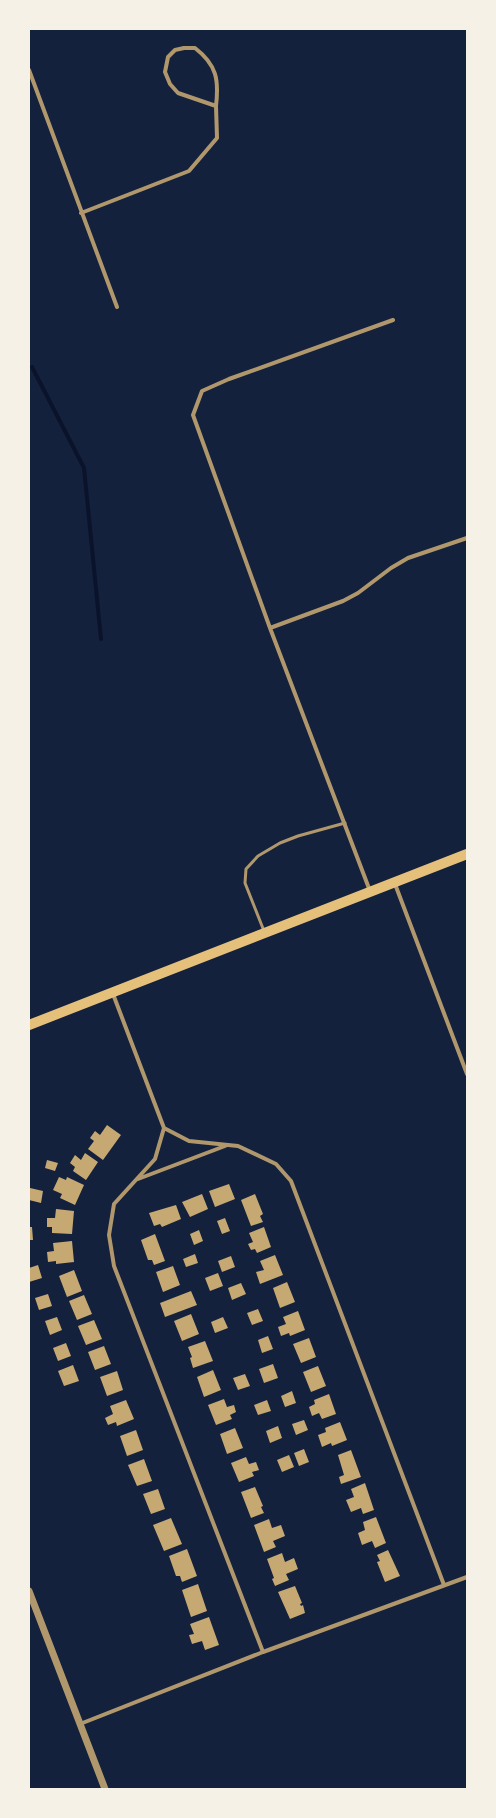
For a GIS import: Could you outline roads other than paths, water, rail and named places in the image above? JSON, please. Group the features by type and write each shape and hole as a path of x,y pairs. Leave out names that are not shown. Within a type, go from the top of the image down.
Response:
{"main road":[{"path":"29,1025 467,854"}],"street":[{"path":"81,213 189,171 217,138 217,86 212,64 195,48 175,50 168,57 166,72 170,84 178,94 216,106"},
{"path":"29,70 117,307"},
{"path":"370,891 270,628 193,415 202,391 229,379 393,320"},
{"path":"270,628 358,593 391,568 408,558 467,538"},
{"path":"394,882 467,1074"},
{"path":"112,992 164,1128 155,1159 114,1204 109,1235 114,1266 263,1652"},
{"path":"164,1128 189,1141 238,1146 276,1164 291,1181 444,1586"},
{"path":"136,1179 227,1145"},
{"path":"80,1724 263,1652 467,1577"},
{"path":"29,1591 105,1789"}],"lane":[{"path":"264,933 245,883 246,869 258,856 280,843 298,836 345,823"}],"waterway":[{"path":"32,367 84,468 101,639"}]}
